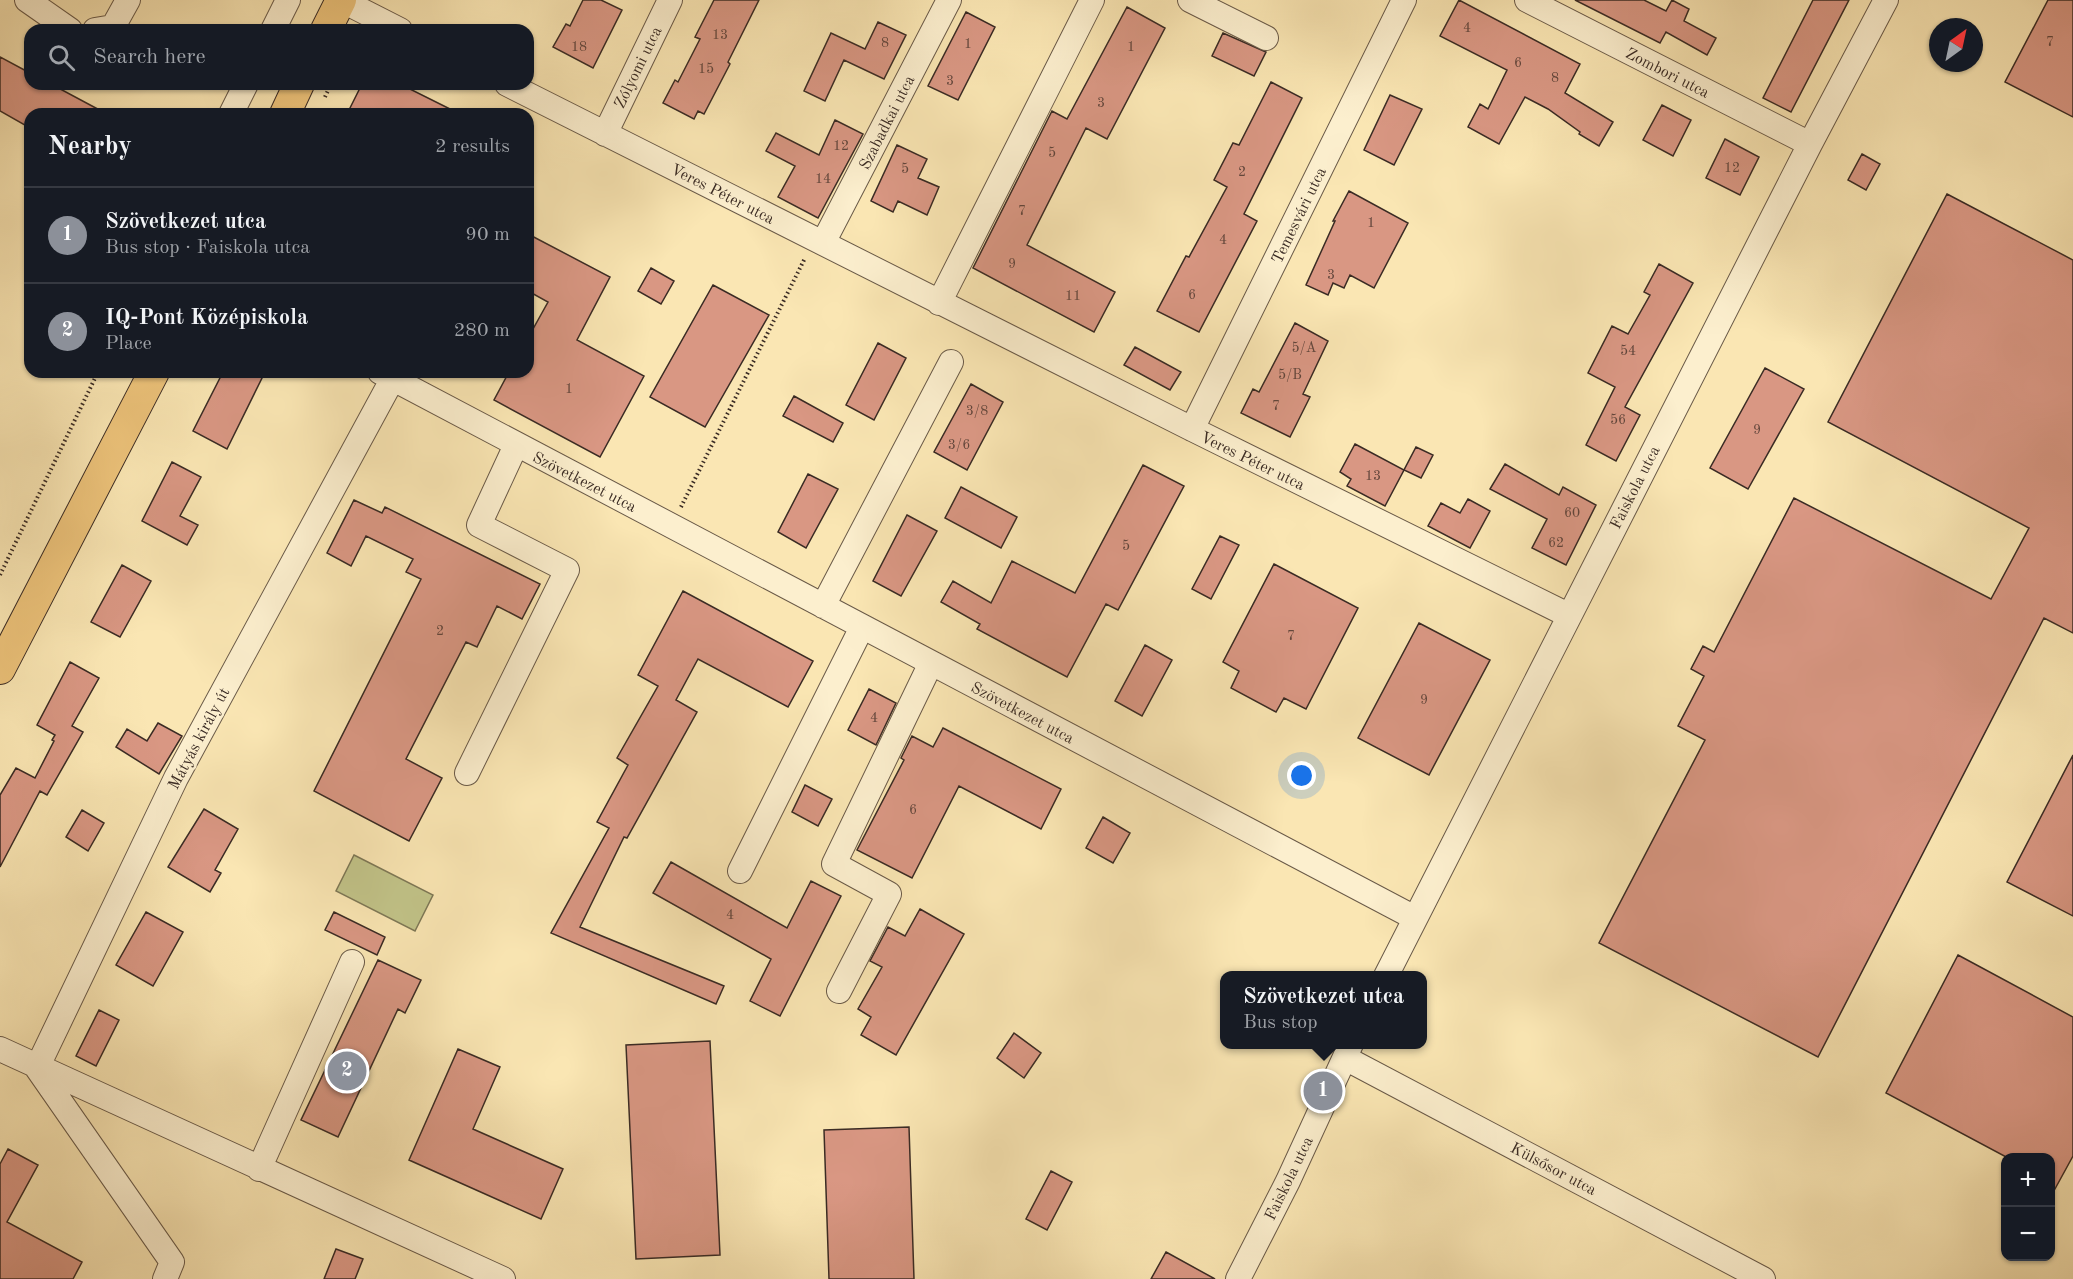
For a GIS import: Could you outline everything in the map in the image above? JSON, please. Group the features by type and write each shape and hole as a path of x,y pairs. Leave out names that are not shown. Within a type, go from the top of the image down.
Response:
{"main road":[{"path":"329,24 341,0"},
{"path":"288,108 296,90"},
{"path":"0,669 151,378"}],"street":[{"path":"27,0 61,24"},
{"path":"115,24 129,0"},
{"path":"276,24 288,0"},
{"path":"341,0 388,24"},
{"name":"Zólyomi utca","path":"605,134 670,0"},
{"name":"Szabadkai utca","path":"819,241 949,0"},
{"path":"939,303 1092,0"},
{"path":"1190,0 1266,38"},
{"name":"Temesvári utca","path":"1192,429 1404,0"},
{"name":"Zombori utca","path":"1527,0 1810,144"},
{"name":"Faiskola utca","path":"1388,971 1568,615 1886,0"},
{"path":"234,108 243,90"},
{"name":"Veres Péter utca","path":"519,90 939,303 1568,615"},
{"path":"823,606 951,362"},
{"name":"Mátyás király út","path":"37,1068 176,778 384,378"},
{"name":"Szövetkezet utca","path":"392,378 1414,918"},
{"path":"467,773 567,570 479,525 516,445"},
{"path":"740,871 862,627"},
{"path":"839,991 889,894 834,864 931,663"},
{"path":"259,1168 352,962"},
{"path":"0,1049 37,1068 503,1279"},
{"name":"Faiskola utca","path":"1239,1279 1288,1181 1348,1051"},
{"name":"Külsősor utca","path":"1348,1051 1763,1279"},
{"path":"37,1068 172,1262 165,1279"}],"path":[{"path":"672,525 819,241"},
{"path":"0,575 95,378"}],"green space":[{"path":"354,855 433,895 415,931 336,891"}],"building":[{"path":"583,0 601,0 622,10 593,68 553,47 566,24 570,26"},
{"path":"714,0 759,0 704,114 698,111 694,119 663,103 675,80 678,82 700,39 695,37"},
{"path":"1459,0 1580,64 1565,93 1613,122 1599,146 1579,134 1580,132 1548,109 1525,97 1499,144 1468,127 1480,104 1488,109 1507,70 1440,36"},
{"path":"1575,0 1644,0 1666,11 1672,0 1689,9 1684,21 1716,38 1707,55 1666,32 1660,43"},
{"path":"1813,0 1849,0 1791,112 1763,98"},
{"path":"2048,0 2073,0 2073,117 2005,82"},
{"path":"1127,7 1165,28 1107,139 1086,128 1027,245 1115,292 1094,332 973,268 1052,111 1067,119"},
{"path":"966,12 995,27 958,100 928,86"},
{"path":"878,22 906,35 884,79 844,60 825,101 804,91 831,33 865,49"},
{"path":"1223,33 1266,52 1254,76 1212,56"},
{"path":"0,57 24,70 24,90 62,90 96,108 24,108 24,125 0,111"},
{"path":"1271,82 1302,98 1244,214 1257,221 1199,332 1157,311 1227,187 1214,180 1233,143 1239,145"},
{"path":"359,90 412,90 448,108 350,108"},
{"path":"1390,95 1422,109 1394,165 1364,150"},
{"path":"1662,105 1691,120 1673,156 1643,140"},
{"path":"835,120 863,134 818,218 778,197 795,166 766,151 776,133 819,155"},
{"path":"1725,139 1759,157 1740,195 1706,178"},
{"path":"897,145 927,159 918,178 939,187 927,215 898,201 893,212 871,201"},
{"path":"1862,154 1880,164 1866,190 1848,180"},
{"path":"1349,191 1408,223 1374,288 1350,275 1344,288 1333,283 1328,295 1306,285 1335,221 1333,221"},
{"path":"1947,194 2073,260 2073,633 2044,618 1818,1057 1599,943 1705,740 1678,726 1704,676 1691,669 1703,646 1714,652 1794,498 1991,599 2029,528 1828,422"},
{"path":"534,237 610,277 577,340 644,376 600,457 494,400 506,378 534,378 534,327 548,302 534,294"},
{"path":"1659,264 1693,283 1625,407 1640,415 1616,461 1586,445 1615,387 1588,373 1612,326 1628,334 1650,295 1644,292"},
{"path":"651,268 674,281 661,304 638,291"},
{"path":"713,285 769,315 705,427 650,397"},
{"path":"1295,323 1328,341 1303,394 1310,397 1290,437 1241,413 1253,389 1259,392"},
{"path":"878,343 906,358 874,420 846,405"},
{"path":"1135,347 1181,372 1170,390 1124,365"},
{"path":"1765,368 1804,389 1748,489 1710,468"},
{"path":"220,378 262,378 227,449 193,431"},
{"path":"971,384 1003,402 967,470 934,452"},
{"path":"794,396 843,423 833,442 783,416"},
{"path":"1355,444 1404,470 1385,506 1347,486 1351,479 1340,472"},
{"path":"1416,447 1433,455 1421,478 1404,470"},
{"path":"172,462 201,477 180,516 198,525 187,545 142,521"},
{"path":"1505,464 1559,495 1563,487 1596,505 1566,565 1532,548 1547,519 1490,489"},
{"path":"1143,465 1184,486 1118,610 1106,604 1067,677 977,629 980,624 941,602 953,581 991,603 1012,561 1075,593"},
{"path":"808,474 838,489 806,548 778,532"},
{"path":"961,487 1017,517 1001,548 945,518"},
{"path":"1468,499 1490,511 1470,548 1428,526 1441,503 1460,513"},
{"path":"354,500 382,513 385,507 540,584 522,619 497,606 477,647 466,642 406,759 442,778 409,841 314,791 421,579 406,572 413,559 366,536 351,566 327,553"},
{"path":"907,515 937,531 901,596 873,581"},
{"path":"1220,536 1239,545 1211,599 1192,589"},
{"path":"1274,564 1358,608 1306,709 1284,698 1276,712 1231,688 1239,671 1223,662"},
{"path":"122,565 151,581 120,637 91,622"},
{"path":"683,591 813,661 788,707 698,659 676,700 697,712 627,838 624,837 580,927 724,986 716,1004 551,933 609,828 597,822 628,765 617,758 658,686 638,675"},
{"path":"1419,623 1490,660 1429,775 1358,738"},
{"path":"1145,645 1172,660 1142,716 1115,701"},
{"path":"70,662 99,678 72,726 83,732 47,795 40,791 0,867 0,795 16,768 35,778 55,735 37,725"},
{"path":"869,689 896,703 876,745 848,730"},
{"path":"158,723 182,736 159,774 116,747 127,729 147,741"},
{"path":"943,728 1061,789 1041,829 959,786 912,878 857,850 904,760 901,758 912,736 933,747"},
{"path":"2073,755 2073,916 2007,882"},
{"path":"805,785 832,799 818,826 792,812"},
{"path":"204,809 238,829 215,870 221,873 210,892 168,867"},
{"path":"82,810 104,823 88,851 66,837"},
{"path":"1103,817 1130,833 1113,863 1086,848"},
{"path":"671,862 787,928 811,881 841,896 780,1016 750,1001 771,959 653,893"},
{"path":"920,909 964,934 896,1055 861,1035 871,1017 858,1009 882,967 870,961 888,927 905,936"},
{"path":"146,912 183,932 153,986 116,965"},
{"path":"334,912 385,937 377,955 325,930"},
{"path":"1958,955 2073,1017 2073,1156 2055,1189 2055,1153 2001,1154 1886,1093"},
{"path":"378,960 421,980 405,1013 398,1009 338,1137 301,1120"},
{"path":"99,1010 119,1020 96,1066 76,1056"},
{"path":"1014,1033 1041,1053 1024,1078 997,1058"},
{"path":"710,1041 720,1255 636,1259 626,1045"},
{"path":"458,1049 500,1067 473,1129 563,1169 541,1219 409,1160"},
{"path":"909,1127 914,1279 829,1279 824,1130"},
{"path":"8,1149 38,1165 7,1222 82,1262 73,1279 0,1279 0,1164"},
{"path":"1051,1171 1072,1182 1047,1230 1026,1219"},
{"path":"336,1249 363,1259 355,1279 324,1279"},
{"path":"1166,1252 1215,1279 1151,1279"}],"place":[{"name":"IQ-Pont Középiskola","path":"347,1071"},
{"name":"Szövetkezet utca","path":"1323,1091"}]}
